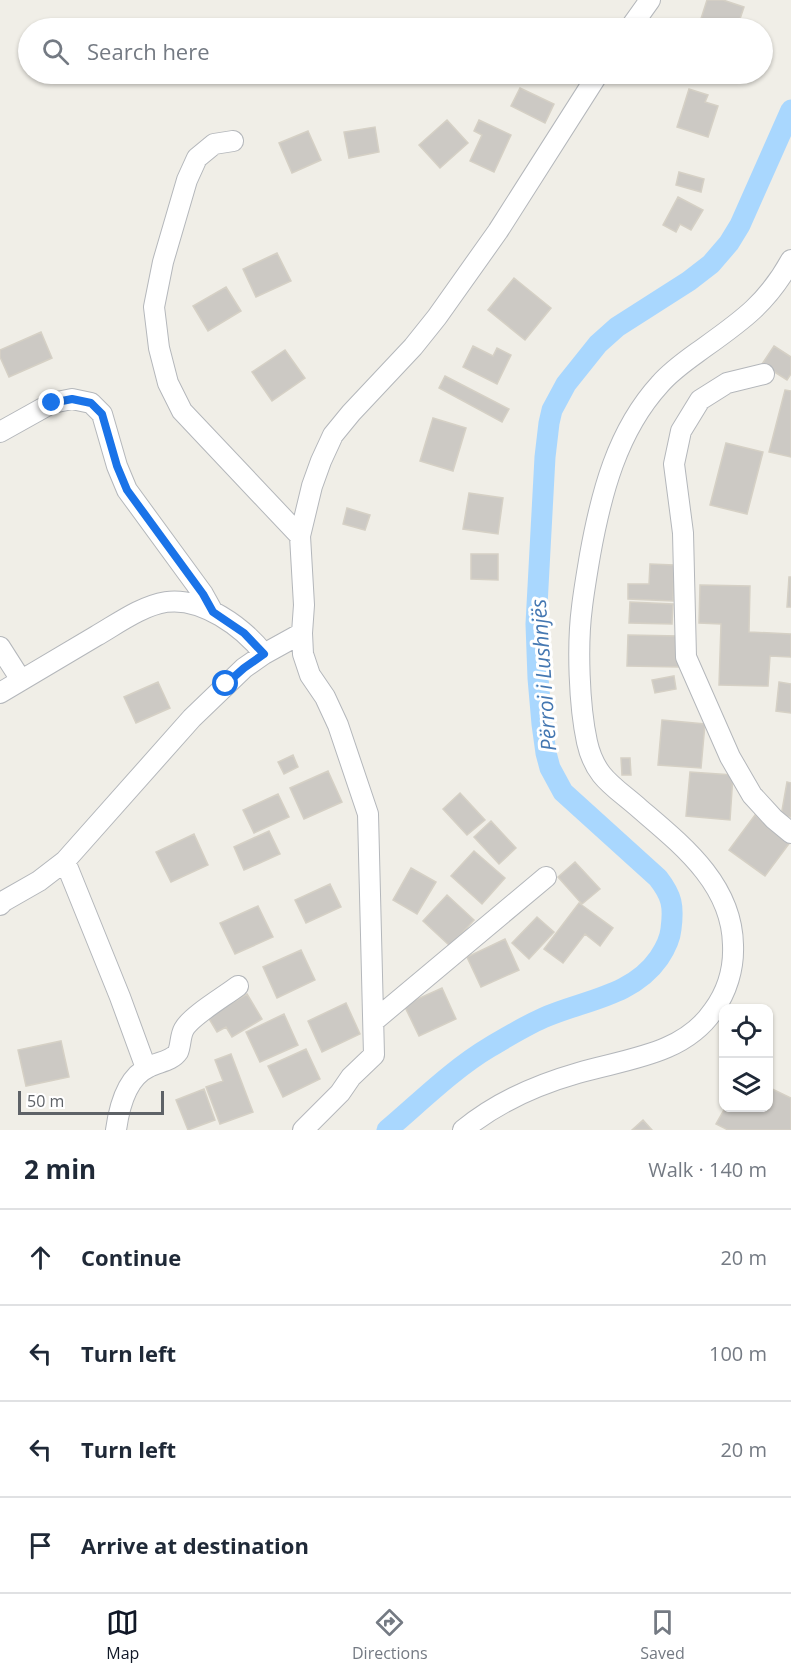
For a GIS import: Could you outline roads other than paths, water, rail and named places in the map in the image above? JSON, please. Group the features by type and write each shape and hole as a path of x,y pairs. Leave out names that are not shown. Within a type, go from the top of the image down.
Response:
{"street":[{"path":"637,18 650,0"},
{"path":"303,1130 374,1055 368,814 338,725 325,697 310,675 303,654 304,605 300,536 312,486 333,435 413,347 437,317 498,231 592,84"},
{"path":"233,141 214,144 197,158 188,180 163,262 154,306 159,348 168,383 182,411 300,536"},
{"path":"463,1130 501,1103 534,1088 578,1073 640,1058 672,1045 697,1029 708,1018 726,986 733,958 733,935 727,910 719,892 706,871 697,862 642,810 601,776 592,759 582,706 581,609 603,491 620,447 637,413 672,371 758,306 781,279 791,260"},
{"path":"764,374 727,383 700,400 681,431 674,464 683,533 686,657 730,757 752,795 774,819 791,833"},
{"path":"0,432 52,403 72,399 91,403 102,414 117,466 127,490 203,594 213,612"},
{"path":"0,693 145,608 165,602 195,604 213,612 244,633 264,654"},
{"path":"0,905 39,881 65,861 192,718 244,668 302,633"},
{"path":"0,647 21,680"},
{"path":"65,861 146,1068"},
{"path":"374,1021 546,877"},
{"path":"116,1130 128,1086 146,1068 171,1058 178,1052 184,1029 192,1019 238,986"}],"waterway":[{"name":"Përroi i Lushnjës","path":"387,1130 450,1076 490,1047 543,1018 606,996 635,981 659,958 668,941 672,908 663,884 563,792 550,768 546,753 538,678 536,624 549,423 552,410 566,384 598,344 617,327 689,281 711,264 729,243 740,225 791,110"}]}
